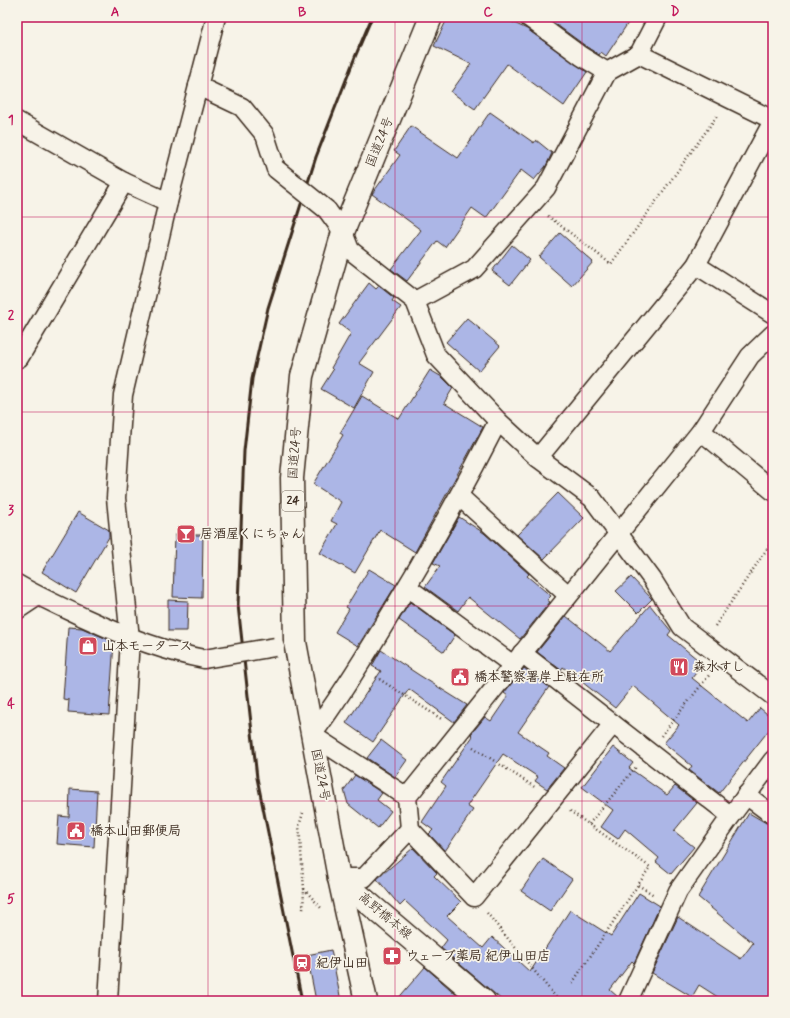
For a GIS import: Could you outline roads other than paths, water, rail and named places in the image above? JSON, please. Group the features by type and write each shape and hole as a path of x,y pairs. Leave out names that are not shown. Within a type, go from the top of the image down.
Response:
{"main road":[{"name":"国道24号","path":"366,1001 339,878 296,642 292,478 302,376 343,232 431,17"},
{"name":"高野橋本線","path":"339,878 484,1001"}],"street":[{"path":"108,1001 130,638 116,498 123,395 168,202 216,17"},
{"path":"528,17 581,56 607,72"},
{"path":"415,301 474,269 546,188 607,72 639,54 658,17"},
{"path":"538,458 696,266 773,120 639,54"},
{"path":"198,86 242,106 265,135 276,169 327,210 343,232 350,250 415,301 436,355 498,421 538,458 592,498 652,580 682,627 770,688"},
{"path":"17,121 124,182 168,202"},
{"path":"17,357 19,358 124,182"},
{"path":"696,266 773,314"},
{"path":"613,724 474,897 410,829 407,797 701,431 750,356 770,343"},
{"path":"407,797 312,735 337,701 407,586 460,496 498,421"},
{"path":"701,431 773,491"},
{"path":"460,496 568,595"},
{"path":"17,584 38,596 130,638 183,655 204,658 275,647 296,642"},
{"path":"407,586 613,724 731,816"},
{"path":"17,610 38,596"},
{"path":"628,1001 678,891 746,795 773,760"},
{"path":"746,795 773,815"},
{"path":"339,878 364,878 410,829"}],"railway":[{"path":"302,1001 257,778 238,605 244,451 252,379 268,308 316,157 372,17"}],"place":[{"name":"居酒屋くにちゃん","path":"186,534"},
{"name":"山本モータース","path":"88,646"},
{"name":"森水すし","path":"679,667"},
{"name":"橋本警察署岸上駐在所","path":"460,677"},
{"name":"橋本山田郵便局","path":"76,831"},
{"name":"ウェーブ薬局 紀伊山田店","path":"392,956"},
{"name":"紀伊山田","path":"302,963"}]}
